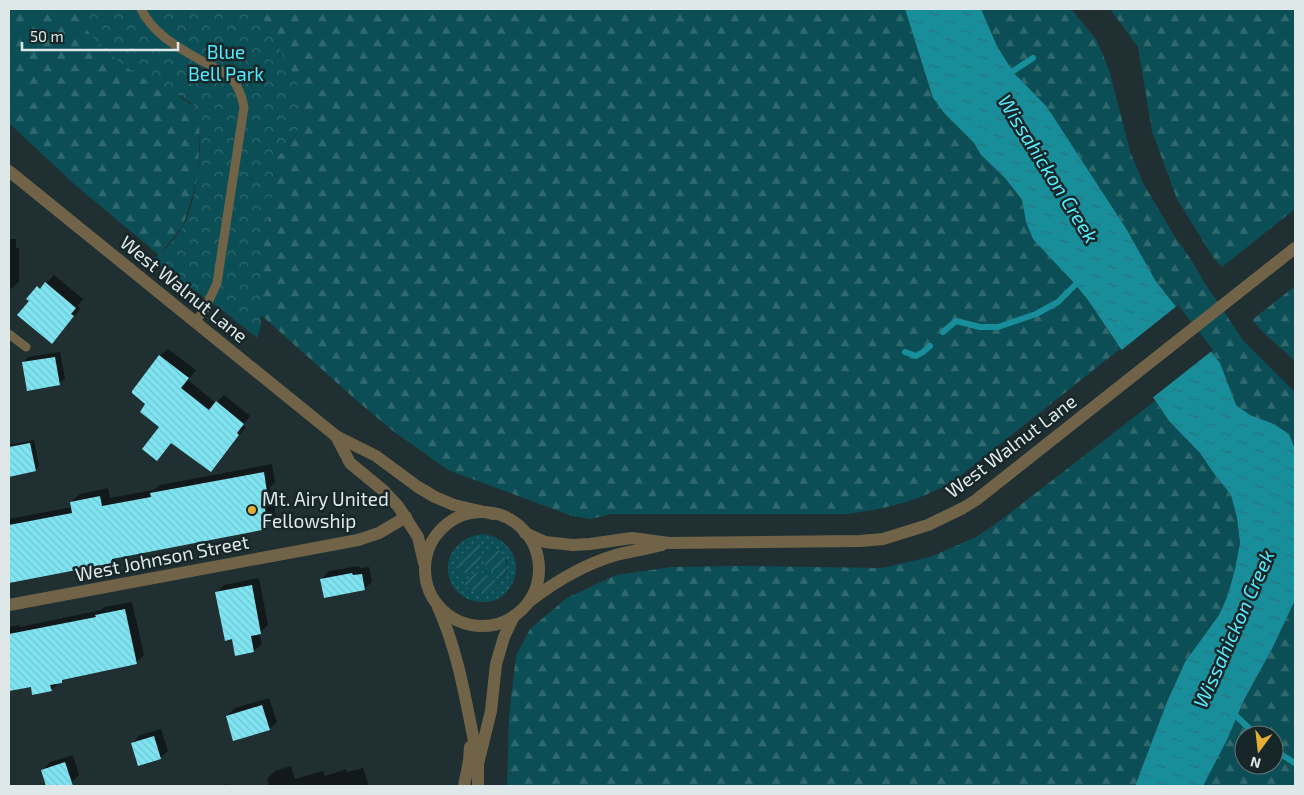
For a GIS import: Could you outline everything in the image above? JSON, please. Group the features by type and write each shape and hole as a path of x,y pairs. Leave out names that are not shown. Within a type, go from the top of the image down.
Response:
{"street":[{"name":"West Walnut Lane","path":"9,171 336,436 376,456 435,498 454,505 493,514"},
{"name":"West Walnut Lane","path":"525,533 545,542 559,544 590,544 632,538 669,543 841,541 883,539 928,525 976,500 1295,248"},
{"name":"West Walnut Lane","path":"336,436 350,463 384,491 406,518 418,537 425,568"},
{"path":"436,602 444,612 466,624 491,625 503,622 514,616 532,597 539,570 537,553 525,533 511,521 493,514 468,514 446,525 431,544 427,555 425,568 428,586 449,635 456,658 478,764 478,786"},
{"name":"West Johnson Street","path":"9,606 358,540 379,533 406,518"},
{"name":"West Walnut Lane","path":"524,606 547,588 578,570 616,556 669,543"},
{"path":"478,764 491,711 496,664 504,637 514,616"},
{"path":"464,786 469,761 470,723"}],"lane":[{"path":"141,9 161,34 181,49 233,80 242,97 244,107 218,283 205,309 194,322"},
{"path":"9,334 26,347"}],"green space":[{"path":"9,9 74,9 77,16 174,93 196,108 200,120 198,178 183,226 159,255 74,184 9,123"},
{"name":"Blue Bell Park","path":"74,9 258,9 291,70 302,96 303,116 296,134 277,157 271,205 261,255 261,326 257,338 214,304 152,261 169,245 183,227 192,204 200,154 200,131 196,108 180,96 146,80 115,58 95,40"},
{"path":"258,9 905,9 933,98 945,114 974,143 981,155 1005,178 1022,201 1026,222 1047,253 1088,300 1120,349 955,480 916,499 876,510 846,514 611,514 591,519 572,516 448,470 393,431 261,315 261,255 271,205 277,157 296,134 303,116 302,96"},
{"path":"981,9 1071,9 1096,39 1110,73 1130,151 1143,183 1175,237 1243,340 1295,392 1295,449 1289,434 1274,424 1250,415 1236,405 1220,363 1155,280 1127,230 1047,107 1013,72 997,46"},
{"path":"1110,9 1295,9 1295,209 1222,267 1213,257 1177,199 1152,131 1138,47"},
{"path":"1295,286 1295,361 1252,320"},
{"path":"1155,401 1169,421 1200,453 1231,495 1237,518 1240,543 1228,595 1219,615 1185,662 1167,702 1135,786 507,786 509,716 516,656 530,629 567,598 616,575 672,567 882,568 930,557 976,537 997,523"},
{"path":"483,534 492,536 500,540 512,553 516,569 514,578 508,590 499,598 485,602 470,600 459,593 451,583 448,571 449,559 455,548 467,539","holes":["482,546 480,561 476,567 463,574 458,565 464,554 472,548","487,553 507,560 507,571 504,577 501,577 485,566"]},
{"path":"478,543 482,546 480,562 475,568 460,574 457,569 459,560 465,552"},
{"path":"494,547 506,560 507,569 503,577 497,576 485,566 487,553"},
{"path":"481,572 497,581 500,584 499,587 491,591 482,592 466,587 464,582 473,574"},
{"path":"1295,600 1295,786 1203,786 1227,740 1244,701 1272,649"}],"water":[{"name":"Wissahickon Creek","path":"905,9 981,9 997,46 1013,72 1047,107 1127,230 1155,280 1220,363 1236,405 1250,415 1274,424 1289,434 1295,449 1295,600 1203,786 1135,786 1167,702 1185,662 1219,615 1228,595 1240,543 1237,518 1231,495 1200,453 1169,421 1088,300 1033,239 1026,222 1022,200 1005,178 981,155 974,143 945,114 933,98"}],"pier":[{"path":"1178,305 1213,350 1151,399 1119,352"}],"building":[{"path":"45,282 76,308 71,314 74,316 52,344 17,315 29,301 26,299 37,286 40,289"},
{"path":"159,355 189,378 181,388 209,410 216,401 244,424 237,433 239,435 211,472 171,443 157,461 142,449 159,427 140,412 145,404 132,391"},
{"path":"55,357 60,385 27,391 22,362"},
{"path":"30,443 36,471 9,477 9,447"},
{"path":"264,472 267,492 262,493 268,526 262,528 262,530 112,559 113,563 9,583 9,525 72,513 70,502 100,496 102,506 151,497 150,493"},
{"path":"352,573 353,575 362,574 365,590 324,598 320,579"},
{"path":"252,585 261,634 251,636 254,652 235,656 232,639 225,641 215,592"},
{"path":"125,609 137,664 62,680 62,683 50,685 52,691 32,695 31,687 9,691 9,634 96,617 95,615"},
{"path":"262,705 270,730 233,741 226,716"},
{"path":"154,736 161,759 138,766 131,743"},
{"path":"65,762 73,786 46,786 41,770"}],"waterway":[{"path":"1007,75 1033,58"},
{"path":"943,332 956,321 980,327 998,327 1036,314 1058,302 1080,280"},
{"path":"905,352 916,356 930,346"},
{"path":"1231,711 1246,725"},
{"path":"1284,756 1295,763"}],"place":[{"name":"Mt. Airy United Fellowship","path":"252,510"}]}
